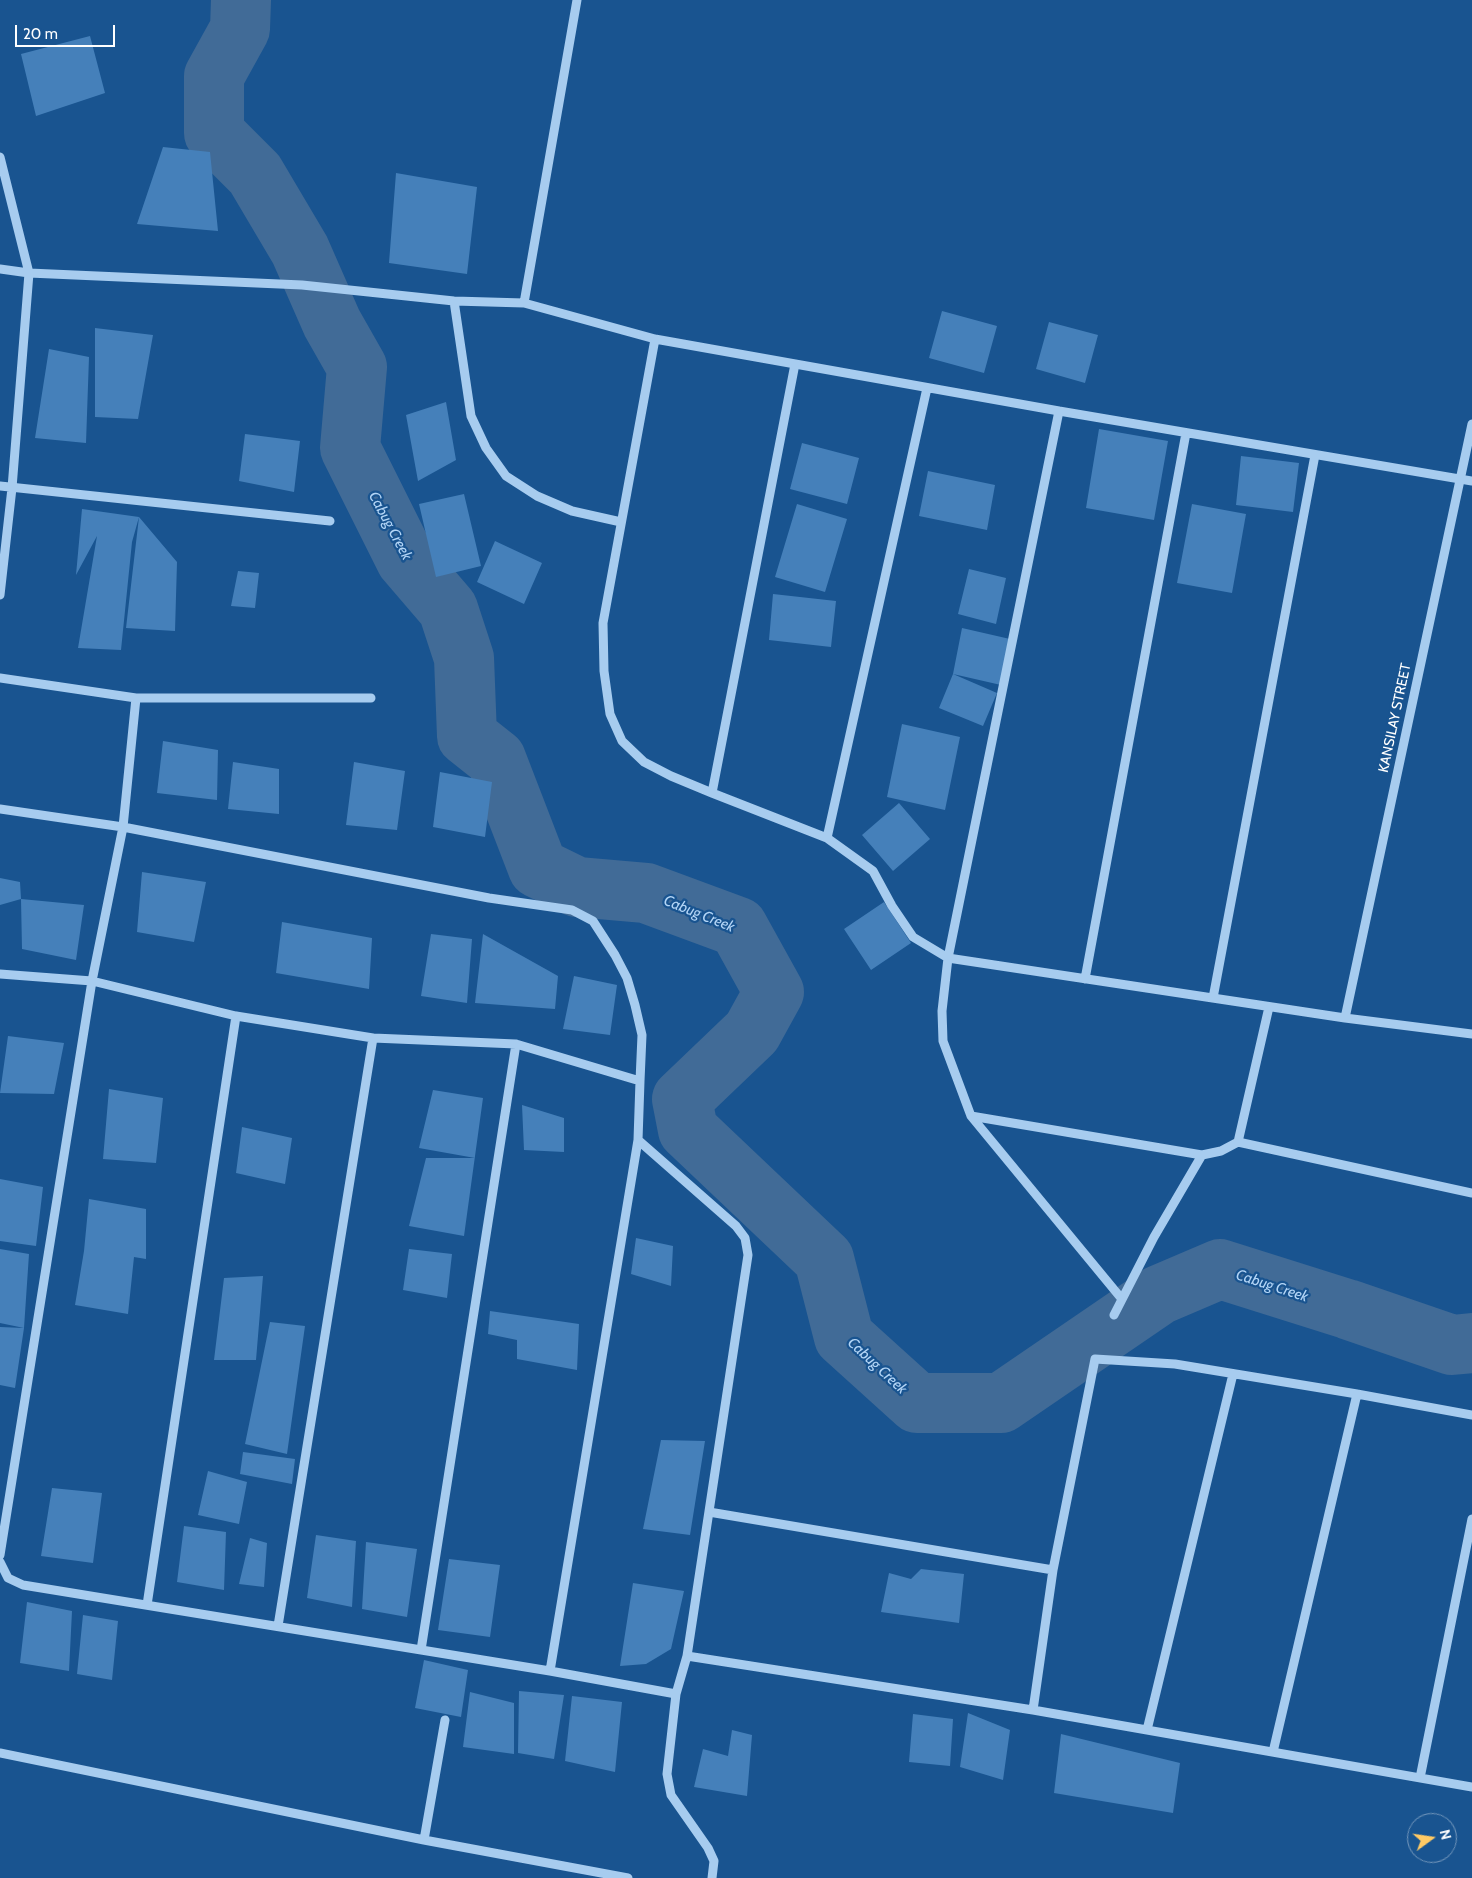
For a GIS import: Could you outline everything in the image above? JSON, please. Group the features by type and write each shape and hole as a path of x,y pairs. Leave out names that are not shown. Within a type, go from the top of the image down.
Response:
{"street":[{"path":"524,303 577,0"},
{"path":"0,157 29,273 12,488 0,596"},
{"path":"0,270 29,273 302,285 454,301 524,303 654,339 1059,411 1472,481"},
{"path":"454,301 471,416 486,448 506,476 536,496 572,511 621,522"},
{"path":"654,339 603,623 604,671 610,714 622,742 644,762 712,793 827,838 872,871 913,937 948,958 1344,1018 1472,1034"},
{"path":"712,793 795,364"},
{"path":"827,838 927,388"},
{"path":"1059,411 948,958 942,1011 943,1041 971,1116 1121,1298"},
{"name":"KANSILAY STREET","path":"1344,1018 1472,424"},
{"path":"1085,979 1186,433"},
{"path":"1213,998 1315,455"},
{"path":"0,486 330,521"},
{"path":"0,678 136,698 371,698"},
{"path":"0,1555 92,981 123,827 136,698"},
{"path":"0,809 123,827 489,898 572,910 593,921 615,954 636,1005 642,1035 638,1140 550,1671"},
{"path":"0,974 92,981 236,1016 373,1038 516,1044 640,1081"},
{"path":"1238,1142 1270,1007"},
{"path":"147,1605 236,1016"},
{"path":"278,1626 373,1038"},
{"path":"421,1650 516,1044"},
{"path":"971,1116 1202,1155 1221,1151 1238,1142 1472,1193"},
{"path":"638,1140 736,1226 745,1238 748,1255 686,1656 676,1694 667,1774 671,1795 708,1848 714,1862 712,1878"},
{"path":"1114,1315 1121,1298 1154,1237 1202,1155"},
{"path":"1033,1710 1053,1570 1095,1359 1175,1364 1472,1415"},
{"path":"1147,1730 1233,1374"},
{"path":"1274,1752 1357,1394"},
{"path":"709,1512 1053,1570"},
{"path":"1420,1778 1472,1520"},
{"path":"0,1562 8,1578 23,1585 550,1671 676,1694"},
{"path":"686,1656 1033,1710 1472,1787"},
{"path":"424,1840 445,1720"},
{"path":"0,1753 424,1840 628,1878"}],"building":[{"path":"90,36 105,93 36,116 21,54"},
{"path":"163,147 210,152 218,231 137,224"},
{"path":"396,173 477,187 467,274 389,263"},
{"path":"942,311 997,326 984,373 929,358"},
{"path":"1049,322 1098,335 1085,383 1036,369"},
{"path":"95,328 153,335 138,419 95,417"},
{"path":"49,349 89,357 86,443 35,438"},
{"path":"446,402 456,460 418,481 406,415"},
{"path":"1099,429 1168,441 1154,520 1086,508"},
{"path":"245,434 300,441 294,492 239,481"},
{"path":"802,443 859,458 847,504 790,489"},
{"path":"1241,456 1299,463 1293,512 1236,505"},
{"path":"928,471 995,485 987,530 919,516"},
{"path":"464,494 481,566 436,577 419,504"},
{"path":"797,504 847,519 825,592 775,577"},
{"path":"1192,504 1246,514 1232,593 1177,583"},
{"path":"82,509 139,517 132,542 121,650 78,648 97,536 76,575"},
{"path":"139,517 177,562 175,631 126,628"},
{"path":"495,541 542,563 524,604 477,582"},
{"path":"969,569 1006,578 996,624 958,614"},
{"path":"238,571 259,573 255,608 231,606"},
{"path":"773,594 836,601 831,647 769,640"},
{"path":"962,628 1010,639 1001,685 953,674"},
{"path":"953,674 997,693 983,726 939,708"},
{"path":"902,724 960,737 945,810 887,797"},
{"path":"163,741 218,750 217,800 157,793"},
{"path":"233,762 279,769 279,814 228,809"},
{"path":"354,762 405,771 397,830 346,825"},
{"path":"440,772 492,782 485,837 433,827"},
{"path":"899,803 930,839 893,871 862,835"},
{"path":"142,872 206,882 194,942 137,932"},
{"path":"0,878 20,882 21,899 0,905"},
{"path":"21,899 84,905 76,960 22,949"},
{"path":"884,902 911,943 871,970 844,929"},
{"path":"282,922 372,938 369,989 276,973"},
{"path":"431,934 472,939 467,1003 421,996"},
{"path":"483,934 558,976 555,1009 475,1003"},
{"path":"574,976 617,985 610,1035 563,1029"},
{"path":"8,1036 64,1043 54,1094 0,1093"},
{"path":"109,1089 163,1098 156,1163 103,1159"},
{"path":"433,1090 483,1098 475,1158 419,1148"},
{"path":"522,1105 564,1118 564,1152 524,1150"},
{"path":"242,1127 292,1138 285,1184 236,1173"},
{"path":"426,1158 475,1158 464,1236 409,1226"},
{"path":"0,1179 43,1187 36,1246 0,1241"},
{"path":"89,1199 146,1209 146,1259 134,1257 128,1314 75,1305 84,1251"},
{"path":"636,1238 673,1246 671,1286 631,1274"},
{"path":"0,1249 29,1254 24,1328 0,1323"},
{"path":"409,1249 452,1254 447,1298 403,1290"},
{"path":"263,1276 256,1360 214,1360 224,1278"},
{"path":"490,1311 579,1324 577,1370 517,1359 517,1340 488,1334"},
{"path":"270,1322 305,1326 287,1454 245,1444"},
{"path":"0,1327 24,1328 15,1388 0,1385"},
{"path":"661,1440 705,1441 690,1535 643,1529"},
{"path":"243,1452 295,1459 292,1484 240,1474"},
{"path":"208,1471 247,1482 239,1524 198,1515"},
{"path":"52,1488 102,1493 93,1563 41,1556"},
{"path":"184,1526 226,1532 224,1590 177,1582"},
{"path":"316,1535 356,1541 352,1607 307,1598"},
{"path":"250,1538 267,1543 264,1587 239,1584"},
{"path":"366,1542 417,1549 407,1617 362,1609"},
{"path":"449,1559 500,1565 490,1637 438,1630"},
{"path":"921,1569 964,1574 959,1623 881,1612 889,1573 911,1579"},
{"path":"633,1583 684,1591 671,1649 646,1664 620,1666"},
{"path":"27,1602 72,1611 69,1671 20,1663"},
{"path":"83,1615 118,1621 112,1680 77,1674"},
{"path":"424,1660 468,1670 461,1717 415,1708"},
{"path":"519,1691 564,1695 554,1759 518,1753"},
{"path":"470,1692 514,1703 514,1754 463,1747"},
{"path":"572,1696 622,1702 615,1772 565,1761"},
{"path":"968,1713 1010,1730 1003,1780 960,1767"},
{"path":"913,1714 953,1719 950,1766 909,1762"},
{"path":"732,1730 752,1735 747,1796 694,1787 703,1749 728,1756"},
{"path":"1061,1734 1180,1763 1173,1813 1054,1793"}],"waterway":[{"name":"Cabug Creek","path":"241,0 240,29 214,76 214,133 255,174 300,250 332,323 357,367 350,448 406,560 448,609 464,658 467,736 496,759 538,868 577,887 646,893 738,927 774,992 752,1032 682,1099 688,1130 824,1259 844,1337 917,1403 1001,1403 1159,1295 1220,1269 1347,1309 1452,1345 1472,1343"}]}
